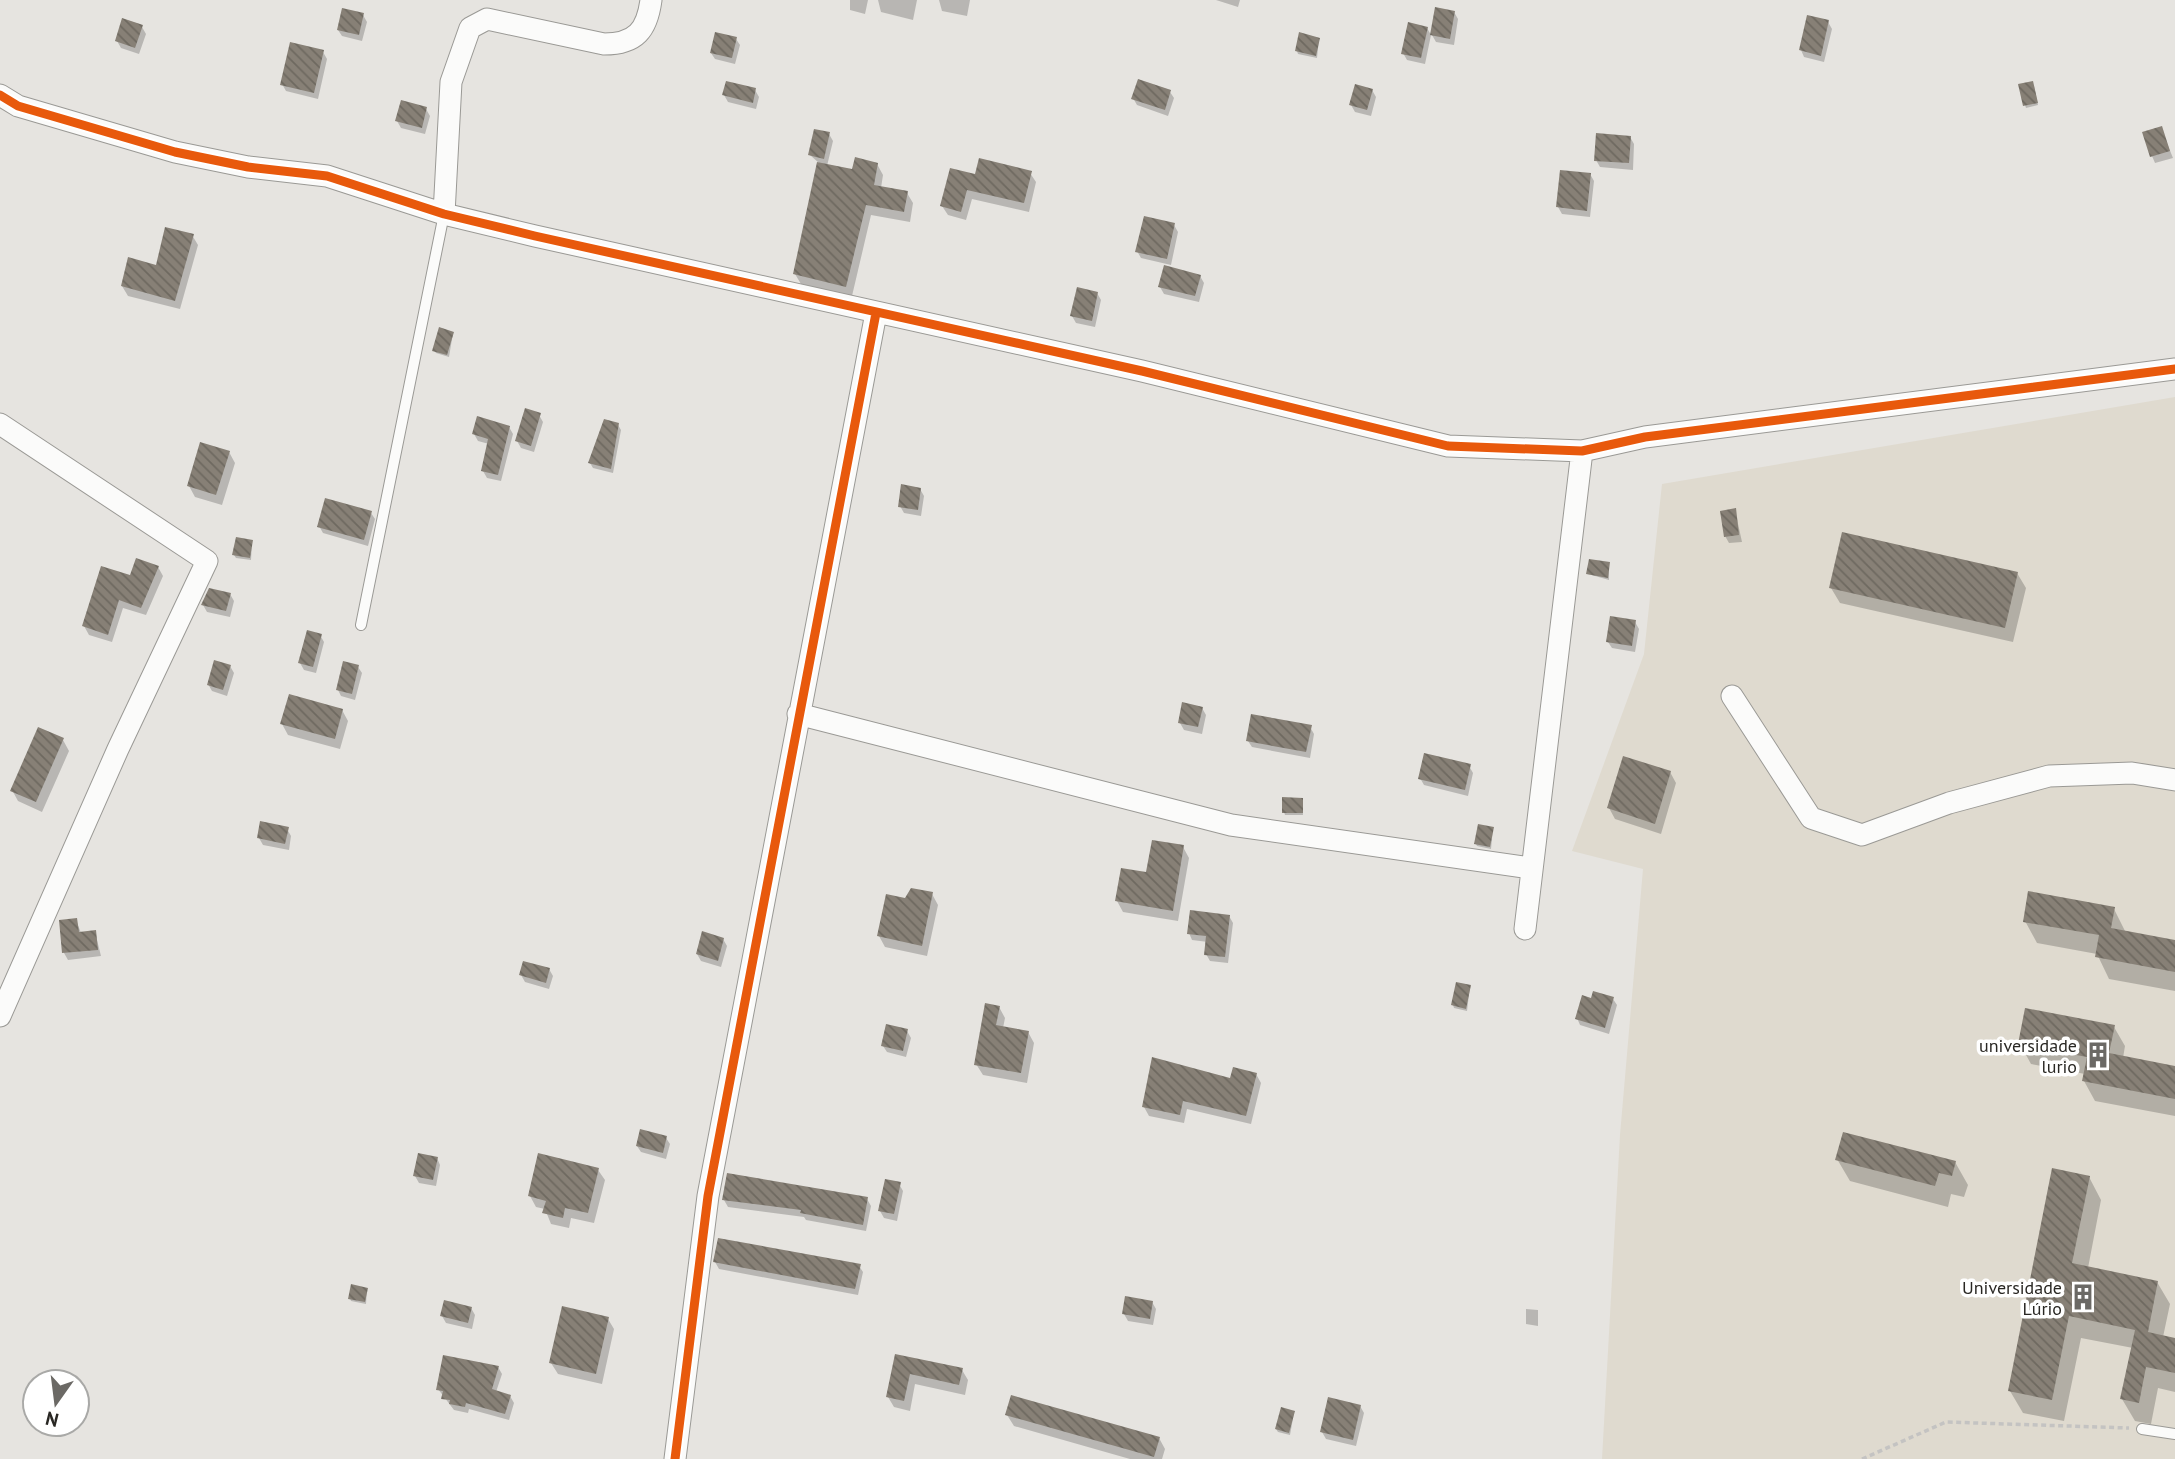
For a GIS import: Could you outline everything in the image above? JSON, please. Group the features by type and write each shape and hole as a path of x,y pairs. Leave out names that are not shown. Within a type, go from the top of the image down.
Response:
{"street":[{"path":"444,214 451,82 470,28 487,19 604,44 623,44 636,36 649,18 651,0"},
{"path":"0,96 18,106 175,152 248,167 327,176 444,214 876,313 1142,370 1448,446 1582,452 1645,437 2175,369"},
{"path":"675,1459 708,1196 876,313"},
{"path":"0,424 207,561 118,750 0,1016"},
{"path":"1525,929 1530,868 1582,452"},
{"path":"1732,696 1811,818 1862,835 1949,803 2049,776 2132,772 2175,780"},
{"path":"798,713 1231,825 1530,868"}],"lane":[{"path":"360,625 444,214"},
{"path":"2142,1429 2175,1434"}],"path":[{"path":"1862,1459 1946,1422 2142,1429"}],"shaded area":[{"name":"Universidade Lúrio","path":"2175,397 2175,1459 1602,1459 1620,1135 1643,869 1572,851 1644,654 1662,484"}],"building":[{"path":"1435,7 1455,11 1450,39 1430,35"},
{"path":"342,8 364,13 359,35 337,30"},
{"path":"1807,15 1829,20 1821,56 1799,50"},
{"path":"122,18 143,25 135,48 115,41"},
{"path":"1408,22 1428,27 1421,58 1401,54"},
{"path":"715,32 737,37 732,58 710,53"},
{"path":"1299,32 1320,38 1316,56 1295,51"},
{"path":"290,42 324,50 314,93 280,85"},
{"path":"1138,79 1171,90 1165,110 1131,99"},
{"path":"726,81 756,88 753,103 722,95"},
{"path":"2033,81 2038,103 2023,106 2018,84"},
{"path":"1355,84 1373,89 1367,110 1349,105"},
{"path":"401,100 427,107 422,128 395,121"},
{"path":"2162,126 2170,151 2150,157 2142,132"},
{"path":"814,129 830,132 824,159 808,155"},
{"path":"1596,133 1631,136 1629,163 1594,161"},
{"path":"855,157 878,163 874,185 908,191 904,212 866,205 846,287 793,274 817,162 852,169"},
{"path":"979,158 1032,171 1024,203 967,190 961,212 940,206 950,168 975,174"},
{"path":"1560,170 1591,173 1587,211 1556,207"},
{"path":"1144,216 1175,223 1167,259 1135,252"},
{"path":"165,227 194,234 175,301 121,286 128,257 156,265"},
{"path":"1164,265 1201,275 1195,296 1158,287"},
{"path":"1077,287 1098,292 1092,321 1070,316"},
{"path":"439,327 454,332 447,355 432,351"},
{"path":"525,408 541,413 531,446 515,441"},
{"path":"477,416 510,426 498,475 481,471 488,439 472,434"},
{"path":"604,419 619,423 611,469 588,463"},
{"path":"200,442 230,451 216,495 187,486"},
{"path":"901,484 921,488 918,510 898,507"},
{"path":"325,498 372,511 364,540 317,527"},
{"path":"1736,508 1739,535 1724,537 1720,511"},
{"path":"1842,532 2018,572 2005,628 1829,588"},
{"path":"236,537 253,540 250,558 232,555"},
{"path":"136,558 159,566 141,608 119,600 108,635 82,626 101,566 130,575"},
{"path":"1589,559 1610,562 1608,578 1586,574"},
{"path":"209,588 231,593 226,611 201,605"},
{"path":"1610,616 1636,620 1632,646 1606,642"},
{"path":"307,630 322,634 313,667 298,663"},
{"path":"214,660 231,665 223,690 207,685"},
{"path":"343,661 359,665 352,694 336,690"},
{"path":"289,694 343,709 335,739 280,724"},
{"path":"1182,702 1203,707 1198,727 1178,723"},
{"path":"1251,714 1312,725 1306,752 1246,741"},
{"path":"38,727 64,738 36,802 10,791"},
{"path":"1424,753 1471,764 1465,790 1418,779"},
{"path":"1623,756 1671,771 1655,824 1607,808"},
{"path":"1282,797 1303,798 1303,813 1282,813"},
{"path":"260,821 289,827 285,844 257,838"},
{"path":"1478,824 1494,827 1490,847 1474,844"},
{"path":"1152,840 1184,845 1173,911 1115,901 1121,868 1146,872"},
{"path":"911,888 933,892 922,946 877,936 886,894 905,898"},
{"path":"2028,891 2115,907 2111,928 2175,940 2175,972 2095,957 2099,935 2023,922"},
{"path":"1190,910 1230,915 1225,957 1204,955 1206,936 1187,934"},
{"path":"77,918 79,932 96,930 98,950 62,953 59,920"},
{"path":"702,931 724,938 718,961 696,954"},
{"path":"523,961 550,968 546,983 519,975"},
{"path":"1456,982 1471,985 1466,1009 1451,1005"},
{"path":"1593,991 1614,997 1605,1028 1575,1019 1582,995 1591,998"},
{"path":"985,1003 1000,1006 996,1025 1029,1031 1021,1073 974,1065"},
{"name":"universidade lurio","path":"2025,1008 2115,1025 2109,1053 2175,1066 2175,1099 2082,1081 2087,1057 2018,1044"},
{"path":"886,1024 908,1029 903,1051 881,1046"},
{"path":"1152,1057 1230,1078 1233,1067 1257,1073 1246,1116 1183,1101 1180,1115 1142,1107"},
{"path":"640,1129 667,1136 663,1153 636,1146"},
{"path":"1843,1132 1956,1161 1952,1176 1939,1173 1935,1186 1835,1160"},
{"path":"418,1153 438,1157 433,1180 413,1176"},
{"path":"538,1153 599,1168 588,1213 565,1208 563,1218 542,1213 546,1201 528,1196"},
{"name":"Universidade Lúrio","path":"2052,1168 2090,1176 2072,1263 2158,1281 2148,1332 2175,1338 2175,1373 2146,1367 2139,1403 2120,1399 2135,1330 2069,1316 2052,1400 2008,1391"},
{"path":"727,1173 868,1197 863,1225 800,1213 801,1210 722,1200"},
{"path":"885,1179 901,1182 894,1214 878,1211"},
{"path":"718,1238 861,1264 855,1289 713,1262"},
{"path":"351,1284 368,1288 365,1302 348,1299"},
{"path":"1125,1296 1153,1301 1150,1319 1122,1314"},
{"path":"444,1300 472,1307 468,1323 440,1316"},
{"path":"562,1306 609,1317 596,1374 549,1363"},
{"path":"895,1354 963,1368 959,1385 910,1374 904,1401 886,1397"},
{"path":"443,1355 499,1366 492,1389 511,1395 505,1414 466,1403 465,1407 449,1404 450,1400 441,1399 443,1391 436,1390"},
{"path":"1011,1395 1160,1437 1154,1457 1005,1415"},
{"path":"1328,1397 1361,1405 1353,1440 1320,1432"},
{"path":"1281,1407 1295,1411 1289,1433 1275,1429"}],"cycle path":[{"path":"0,95 18,106 175,152 248,167 327,176 444,214 535,236 1142,371 1448,446 1582,451 1645,437 2175,369"},
{"path":"675,1459 708,1196 876,313"}],"place":[{"name":"universidade lurio","path":"2098,1055"},
{"name":"Universidade Lúrio","path":"2083,1297"}]}
